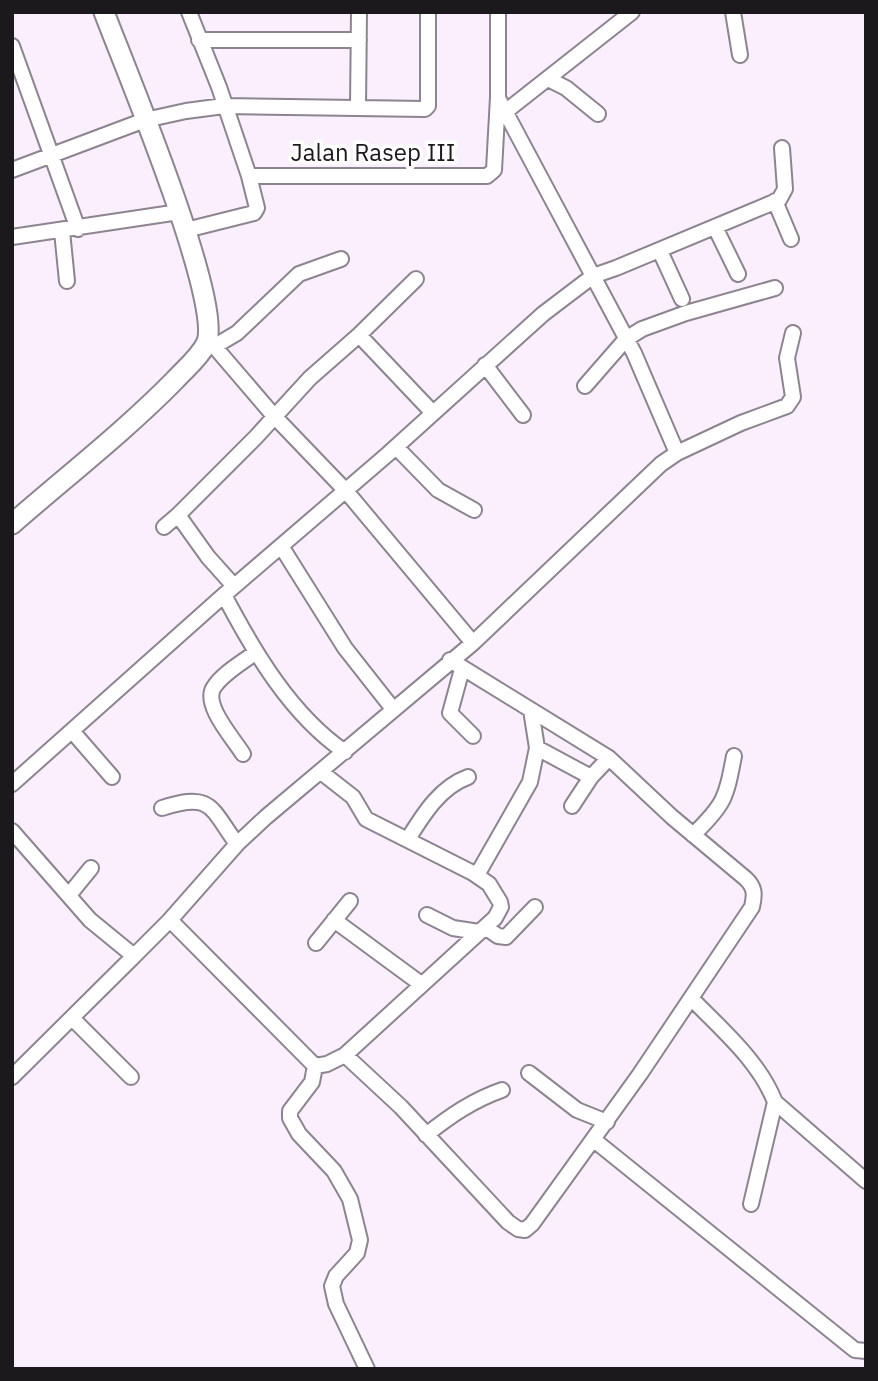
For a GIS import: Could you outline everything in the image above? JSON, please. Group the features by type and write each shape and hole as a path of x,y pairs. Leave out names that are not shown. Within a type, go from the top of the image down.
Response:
{"street":[{"path":"104,12 183,221 201,277 211,343 274,416 346,491 473,643"},
{"path":"12,237 254,213 257,204 249,176 189,12"},
{"path":"358,107 359,12"},
{"path":"12,170 145,121 186,111 224,106 422,110 428,106 428,12"},
{"path":"498,12 498,97 626,338 677,453"},
{"path":"505,112 632,12"},
{"path":"733,12 740,55"},
{"path":"199,40 359,40"},
{"path":"12,46 78,229"},
{"path":"548,79 566,88 598,114"},
{"name":"Jalan Rasep III","path":"249,176 487,176 494,170 498,97"},
{"path":"12,784 396,447 543,314 593,276 715,227 783,195 785,189 782,148"},
{"path":"775,201 791,239"},
{"path":"715,227 738,274"},
{"path":"62,231 67,281"},
{"path":"660,250 682,299"},
{"path":"12,524 159,397 211,343 237,332 299,274 341,259"},
{"path":"164,527 256,438 310,378 416,279"},
{"path":"585,386 626,338 642,329 686,313 775,288"},
{"path":"12,1077 170,920 237,844 393,709 456,664 473,643 661,464 677,453 791,402 793,397 787,358 793,333"},
{"path":"359,335 433,413"},
{"path":"485,365 523,415"},
{"path":"396,447 438,490 474,510"},
{"path":"178,515 229,591 256,652 308,721 345,752"},
{"path":"281,546 345,648 393,709"},
{"path":"243,754 216,713 210,696 215,685 256,652"},
{"path":"345,1055 401,1107 508,1222 525,1230 607,1122 752,907 755,896 753,885 650,798 609,758 456,664"},
{"path":"456,664 450,713 473,736"},
{"path":"477,876 530,782 537,748 531,710"},
{"path":"72,731 112,777"},
{"path":"537,748 591,777"},
{"path":"693,835 712,817 726,795 734,756"},
{"path":"572,806 591,777 609,758"},
{"path":"315,1066 327,1064 345,1055 495,918 501,907 489,884 366,819 352,797 321,772"},
{"path":"408,839 440,795 468,777"},
{"path":"163,808 183,802 201,801 211,808 237,844"},
{"path":"12,831 90,920 134,956"},
{"path":"69,895 91,869"},
{"path":"316,943 350,901"},
{"path":"427,915 453,929 482,930 506,937 535,907"},
{"path":"170,920 315,1066"},
{"path":"334,920 421,984"},
{"path":"692,999 758,1069 775,1102 866,1181"},
{"path":"73,1019 131,1077"},
{"path":"315,1066 312,1082 290,1111 290,1118 299,1134 334,1171 350,1199 360,1240 357,1253 336,1276 332,1286 336,1304 367,1369"},
{"path":"529,1073 577,1110 607,1122"},
{"path":"426,1135 476,1100 502,1090"},
{"path":"751,1204 775,1102"},
{"path":"594,1140 855,1350 866,1350"}]}
